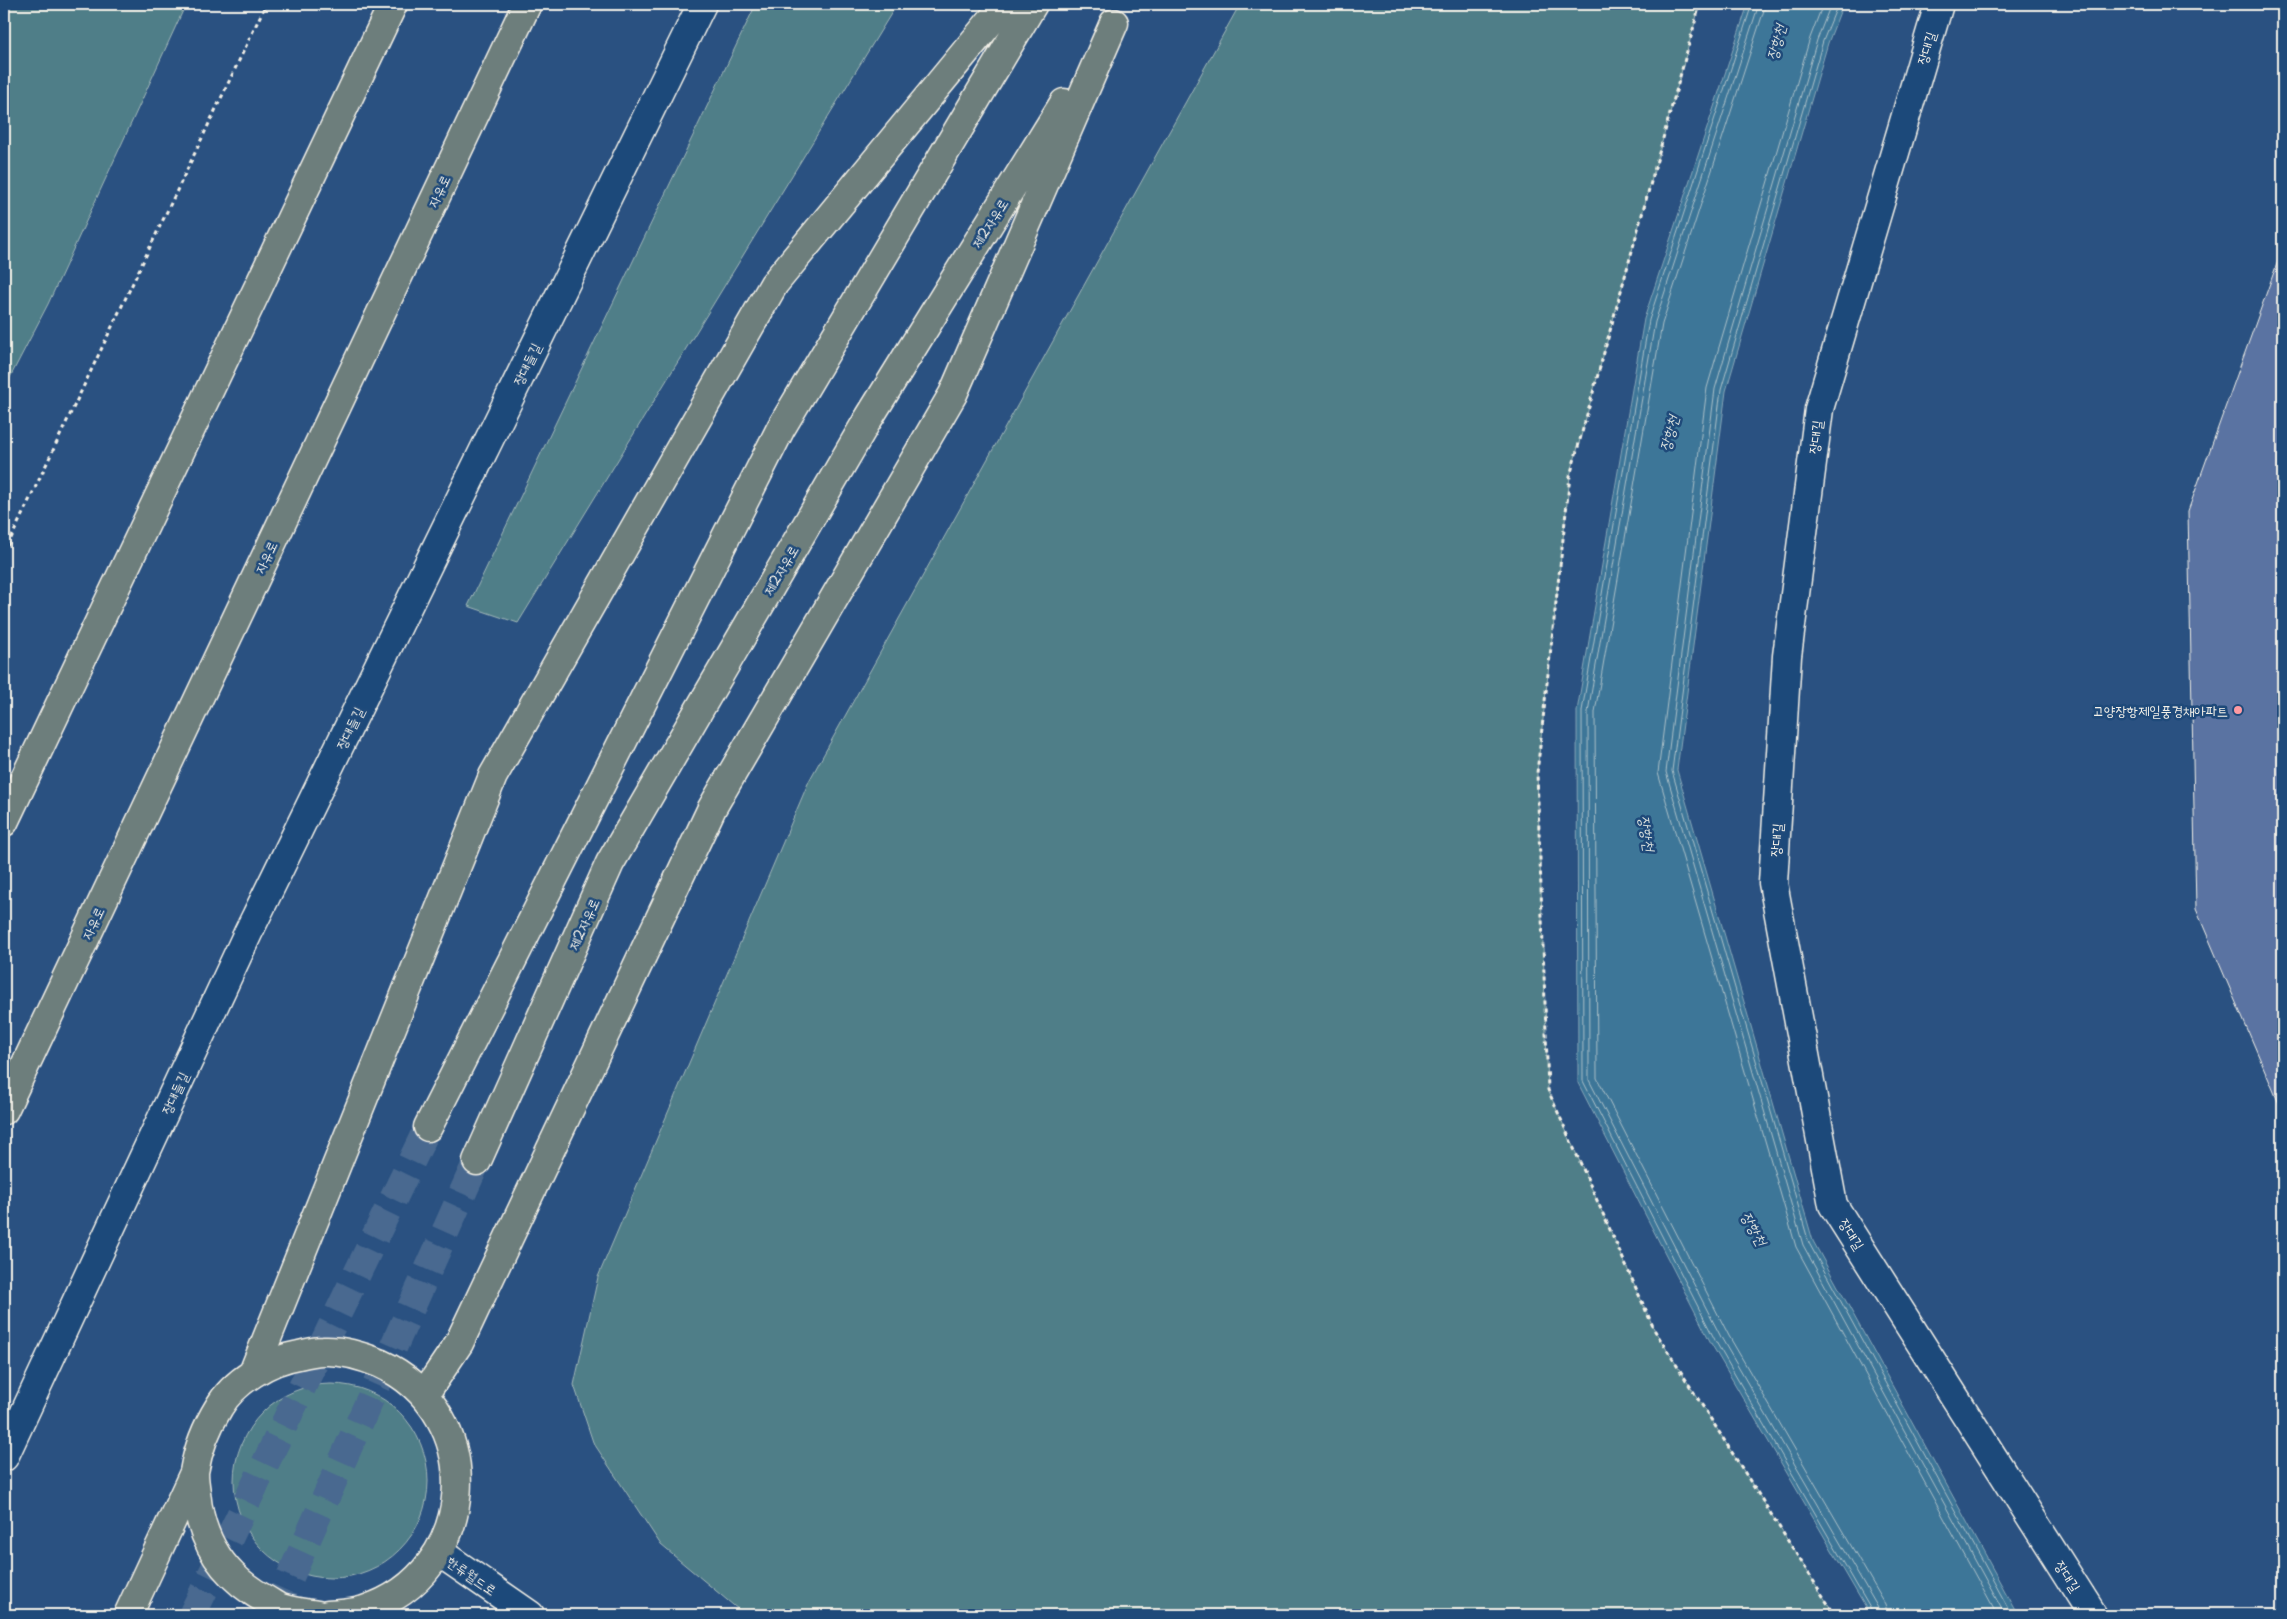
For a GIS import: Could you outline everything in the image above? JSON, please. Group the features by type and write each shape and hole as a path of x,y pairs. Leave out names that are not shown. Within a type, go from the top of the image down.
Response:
{"highway":[{"path":"4,822 393,4"},
{"name":"자유로","path":"4,1110 527,4"},
{"path":"253,1372 493,776 774,284 1005,4"},
{"path":"428,1127 781,428 1033,4"},
{"path":"424,1395 459,1342 712,808 953,394 1121,13"},
{"name":"제2자유로","path":"477,1161 610,863 867,421 1121,13"},
{"path":"128,1615 194,1474 203,1434 223,1399 253,1372 287,1357 324,1351 361,1355 396,1371 424,1395 447,1430 458,1471 455,1513 439,1552 419,1577 393,1597 362,1613 328,1615"},
{"path":"194,1474 198,1516 215,1555 243,1587 280,1608 318,1615"}],"street":[{"name":"장대들길","path":"4,1456 248,933 702,4"},
{"name":"장대길","path":"1939,4 1819,409 1787,656 1773,882 1833,1205 2093,1615"},
{"name":"한류월드로","path":"439,1552 530,1615"}],"path":[{"path":"4,553 266,4"},
{"path":"1700,4 1570,476 1536,773 1548,1090 1655,1331 1835,1615"}],"green space":[{"path":"4,4 186,4 48,304 4,389"},
{"path":"756,4 897,4 518,623 468,606"},
{"path":"1240,4 1700,4 1570,476 1537,773 1548,1090 1655,1331 1835,1615 745,1615 661,1545 593,1442 574,1385 598,1277 809,781"},
{"path":"321,1384 341,1384 377,1395 400,1412 412,1427 421,1444 428,1471 428,1491 421,1518 412,1535 400,1550 385,1562 368,1571 341,1578 321,1578 285,1567 269,1556 256,1543 245,1527 238,1509 234,1491 234,1471 245,1435 256,1419 269,1406 285,1395 303,1388"}],"water":[{"name":"장항천","path":"1748,4 1843,4 1828,43 1726,391 1677,770 1813,1241 2018,1615 1870,1615 1712,1345 1578,1083 1577,711 1644,319"}],"building":[{"name":"고양장항제일풍경채아파트","path":"2283,247 2283,1113 2196,909 2188,511"}],"tunnel":[{"path":"192,1615 428,1127"},
{"path":"273,1615 477,1161"}],"place":[{"name":"고양장항제일풍경채아파트","path":"2238,710"}]}
